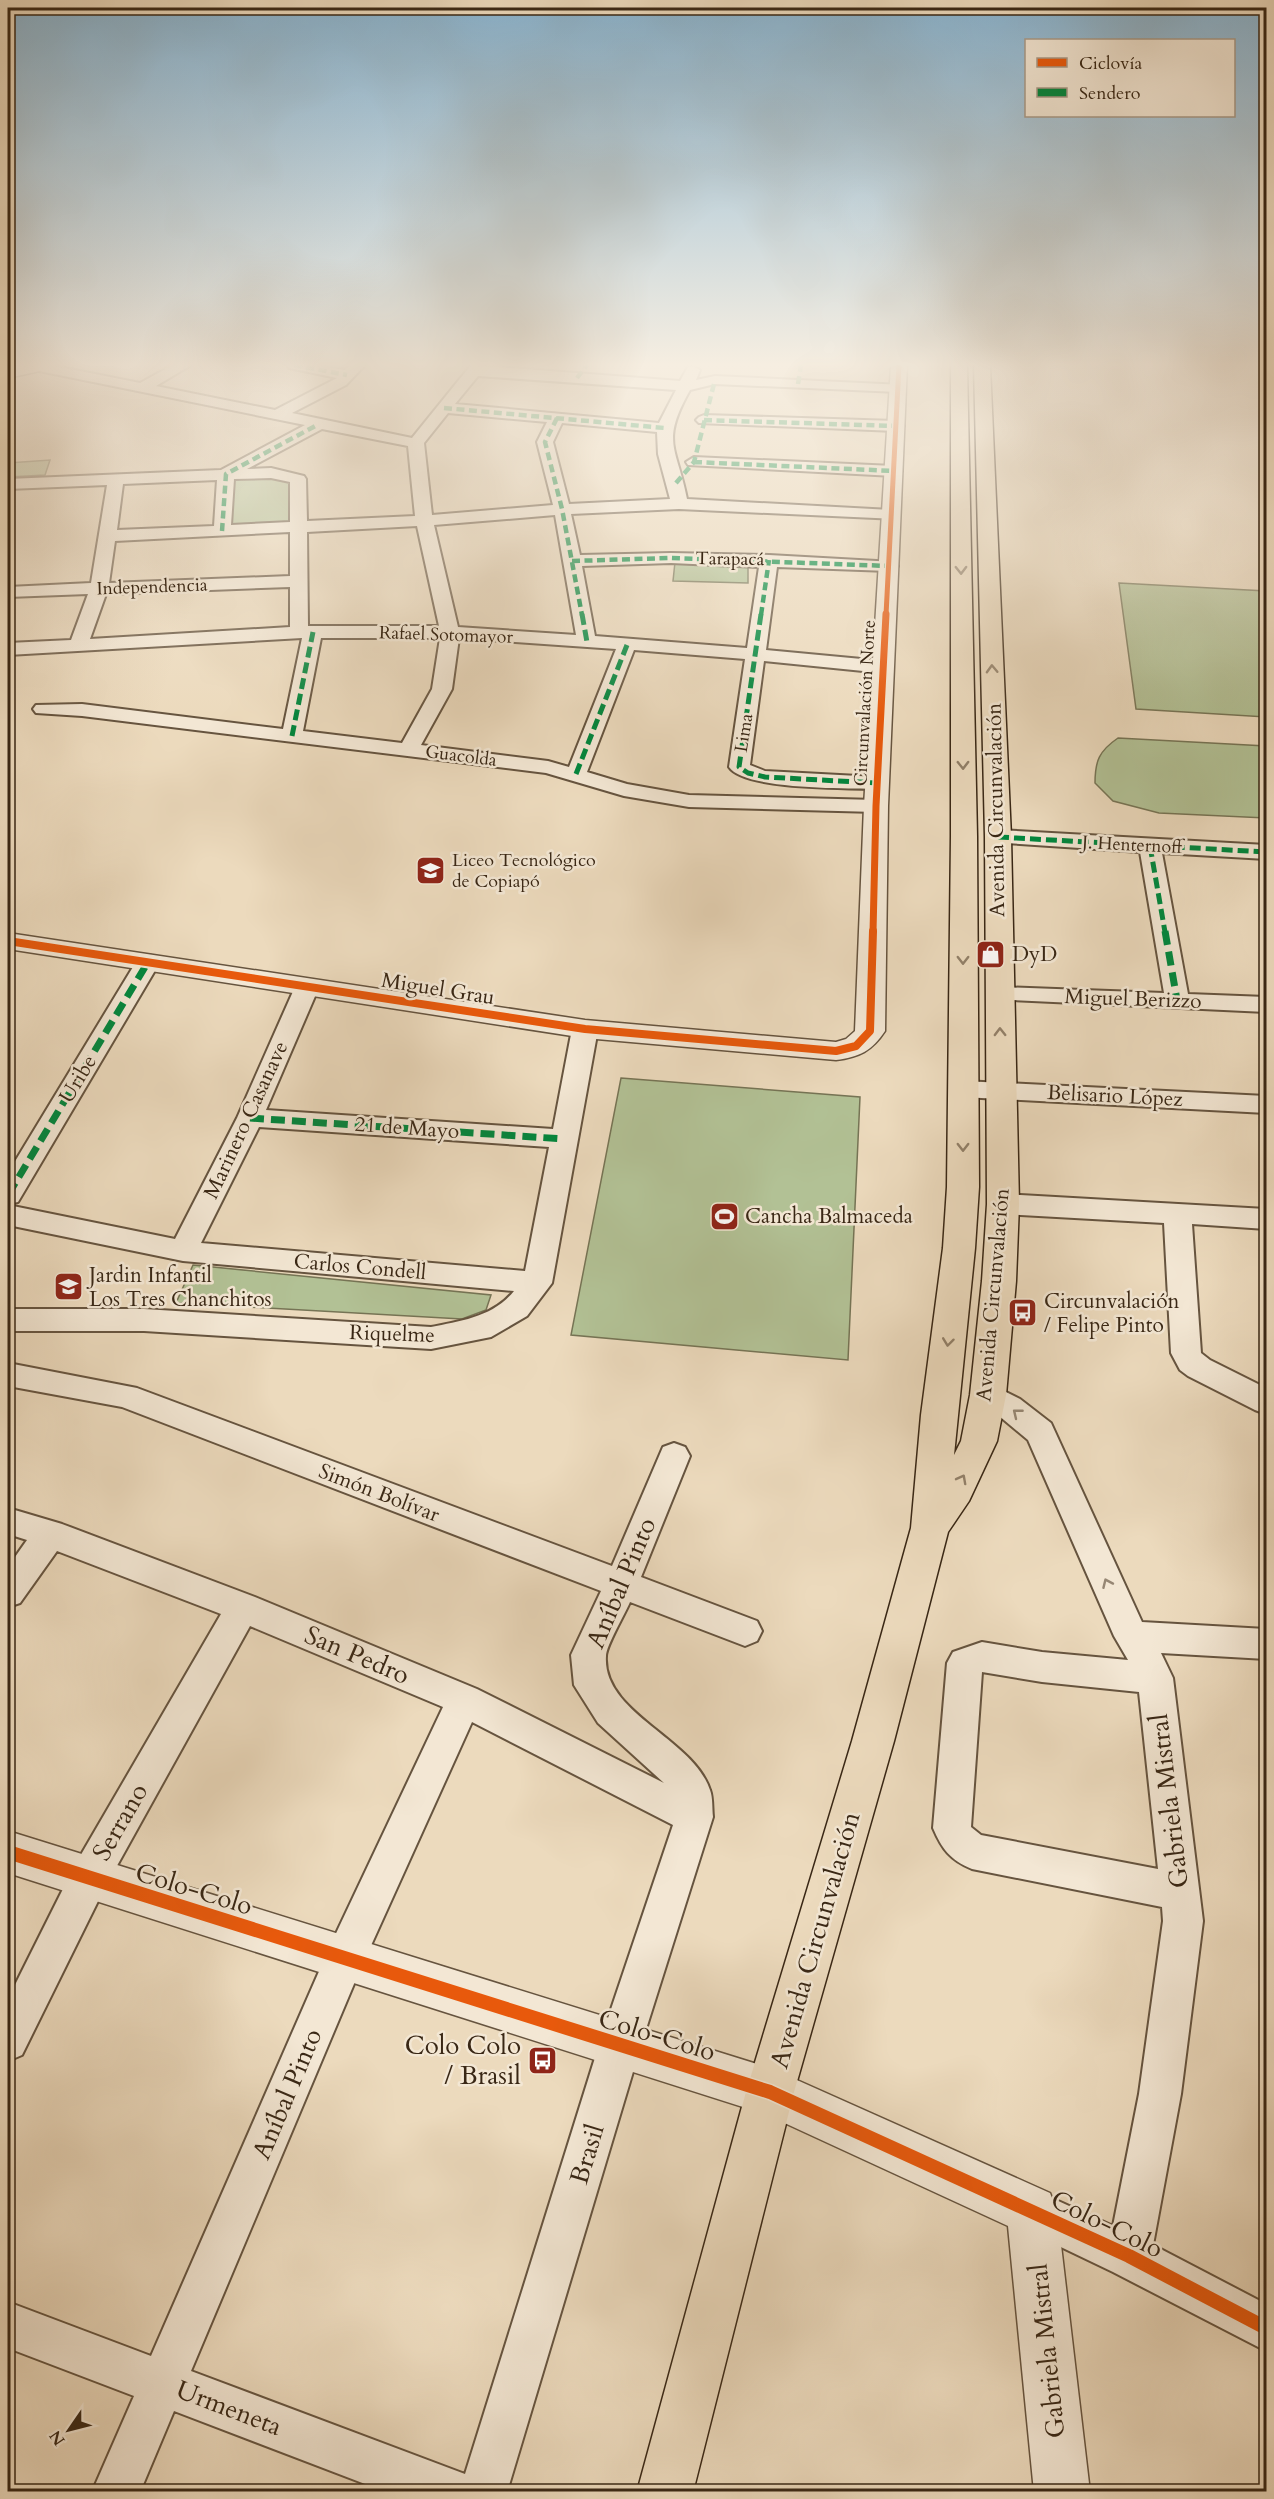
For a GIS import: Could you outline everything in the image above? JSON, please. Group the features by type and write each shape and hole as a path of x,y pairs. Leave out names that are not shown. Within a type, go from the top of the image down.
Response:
{"main road":[{"name":"Avenida Circunvalación","path":"665,2492 770,2092 873,1741 930,1528 939,1415 959,1248 963,1186 964,836 960,482"},
{"name":"Avenida Circunvalación","path":"930,1528 956,1490 979,1441 988,1395 999,1281 1003,1204 998,837 986,482"}],"street":[{"path":"8,484 59,482"},
{"path":"78,646 99,589 116,482"},
{"path":"222,531 225,482"},
{"path":"292,736 306,632 297,581 298,482"},
{"path":"408,750 442,688 450,632 424,521 420,482"},
{"path":"555,482 587,642"},
{"name":"Circunvalación Norte","path":"864,1042 870,1031 876,806 893,482"},
{"path":"676,483 678,504"},
{"path":"107,536 424,521 562,509 678,504 891,515"},
{"name":"Tarapacá","path":"572,561 671,558 889,566"},
{"name":"Lima","path":"769,560 739,767 748,773 765,777 878,783"},
{"name":"Independencia","path":"8,592 297,581"},
{"name":"Rafael Sotomayor","path":"8,649 306,632 450,632 883,667"},
{"path":"576,774 627,645"},
{"name":"Guacolda","path":"43,709 82,710 548,767 624,790 689,801 876,806"},
{"name":"J. Henternoff","path":"998,837 1266,852"},
{"path":"1150,846 1177,1000"},
{"name":"Miguel Grau","path":"8,941 585,1029 836,1051 855,1047 864,1042"},
{"name":"Uribe","path":"8,1195 148,962"},
{"name":"Marinero Casanave","path":"183,1251 250,1118 307,987"},
{"name":"Miguel Berizzo","path":"999,994 1266,1005"},
{"name":"Riquelme","path":"8,1320 144,1320 431,1338 480,1329 517,1308 537,1283 585,1029"},
{"name":"Belisario López","path":"963,1089 1266,1105"},
{"name":"21 de Mayo","path":"250,1118 564,1139"},
{"path":"1003,1204 1266,1219"},
{"path":"1177,1213 1186,1353 1198,1368 1266,1402"},
{"name":"Carlos Condell","path":"8,1215 183,1251 537,1283"},
{"name":"Simón Bolívar","path":"8,1375 126,1396 745,1630"},
{"name":"Gabriela Mistral","path":"988,1395 1009,1407 1040,1432 1131,1636 1146,1658 1155,1678 1183,1921 1160,2094 1129,2256"},
{"name":"Aníbal Pinto","path":"674,1456 621,1585 588,1655 592,1685 611,1712 673,1766 692,1791 694,1817"},
{"name":"San Pedro","path":"8,1521 50,1534 243,1607 464,1700 694,1817"},
{"path":"8,1593 50,1534"},
{"name":"Serrano","path":"8,2041 88,1878 243,1607"},
{"path":"1131,1636 1266,1644"},
{"path":"1155,1678 1042,1667 982,1657 965,1663 952,1828 958,1840 972,1851 1179,1892"},
{"name":"Aníbal Pinto","path":"116,2492 345,1958 464,1700"},
{"name":"Brasil","path":"483,2492 620,2045 694,1817"},
{"name":"Colo-Colo","path":"8,1852 770,2092 1129,2256 1266,2328"},
{"name":"Gabriela Mistral","path":"1032,2211 1062,2492"},
{"name":"Urmeneta","path":"8,2325 451,2492"}],"green space":[{"path":"230,482 290,482 291,522 225,527"},
{"path":"675,562 748,564 748,583 673,581"},
{"path":"1119,583 1266,591 1266,717 1136,709"},
{"path":"1118,738 1266,746 1266,818 1159,813 1113,801 1095,783 1095,775 1102,752"},
{"name":"Cancha Balmaceda","path":"621,1078 860,1097 848,1360 571,1335"},
{"path":"193,1265 491,1295 486,1310 462,1319 176,1303"}],"marked path":[{"path":"222,531 225,482"},
{"path":"555,482 587,642"},
{"path":"572,561 671,558 889,566"},
{"path":"769,560 739,767 748,773 765,777 877,783"},
{"path":"292,736 313,632"},
{"path":"576,774 627,645"},
{"path":"998,837 1266,852"},
{"path":"1150,846 1177,1000"},
{"path":"8,1195 148,962"},
{"path":"250,1118 564,1139"}],"cycle path":[{"path":"8,941 585,1029 836,1051 852,1048 860,1043 870,1031 876,806 893,482"},
{"path":"8,1852 770,2092 1129,2256 1266,2328"}],"place":[{"name":"Liceo Tecnológico de Copiapó","path":"431,870"},
{"name":"DyD","path":"991,954"},
{"name":"Cancha Balmaceda","path":"724,1216"},
{"name":"Jardin Infantil Los Tres Chanchitos","path":"68,1287"},
{"name":"Circunvalación / Felipe Pinto","path":"1023,1313"},
{"name":"Colo Colo / Brasil","path":"542,2060"}]}
